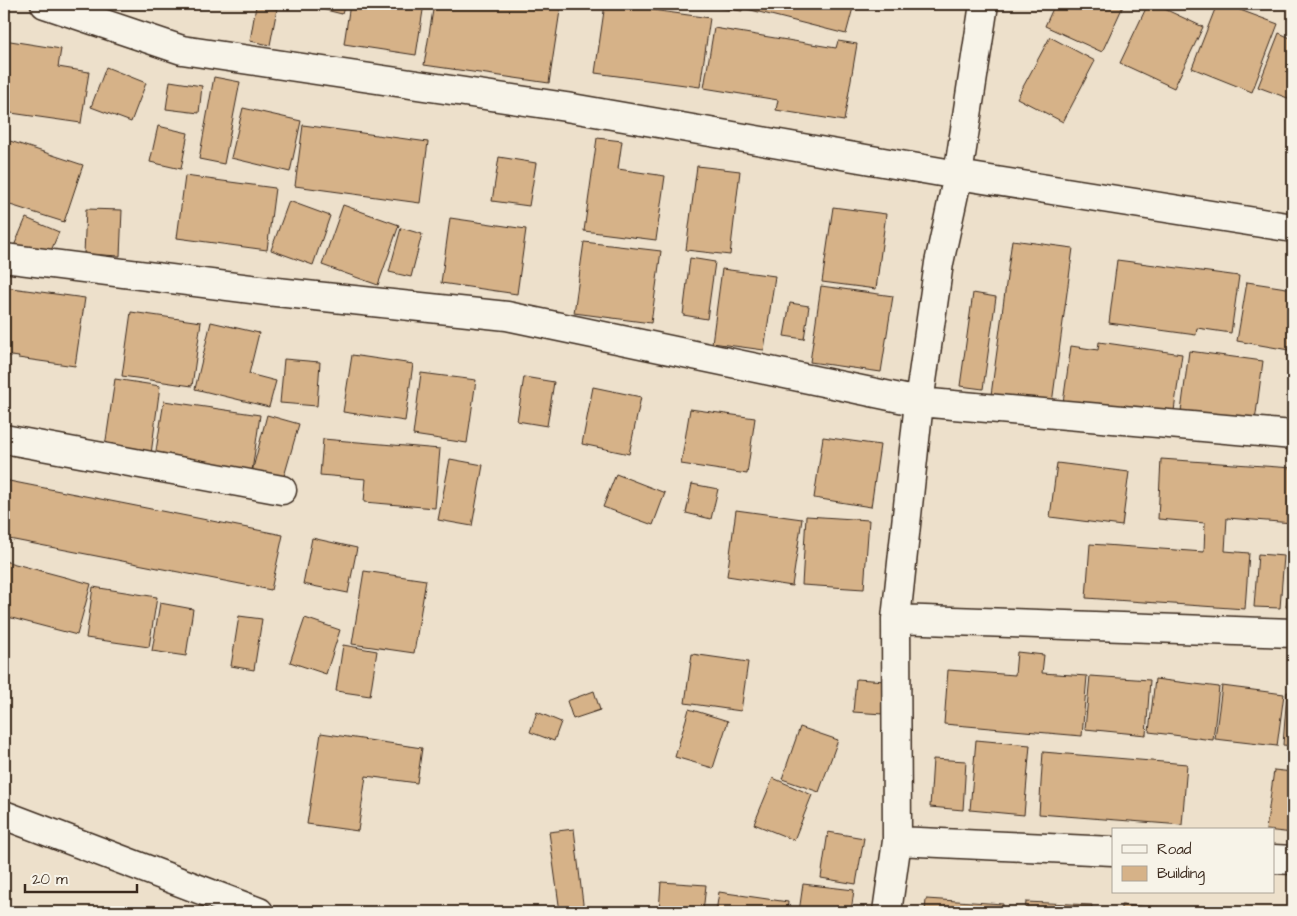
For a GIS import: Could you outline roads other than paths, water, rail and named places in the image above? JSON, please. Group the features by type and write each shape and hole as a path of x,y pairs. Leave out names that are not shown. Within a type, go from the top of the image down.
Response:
{"street":[{"path":"45,4 182,50 566,107 958,176 1293,228"},
{"path":"887,912 897,841 896,619 919,402 939,263 958,176 984,4"},
{"path":"4,258 267,290 507,316 919,402 1293,435"},
{"path":"4,439 282,490"},
{"path":"896,619 1293,633"},
{"path":"4,815 259,912"},
{"path":"897,841 1112,851"},
{"path":"1274,859 1293,860"}]}
